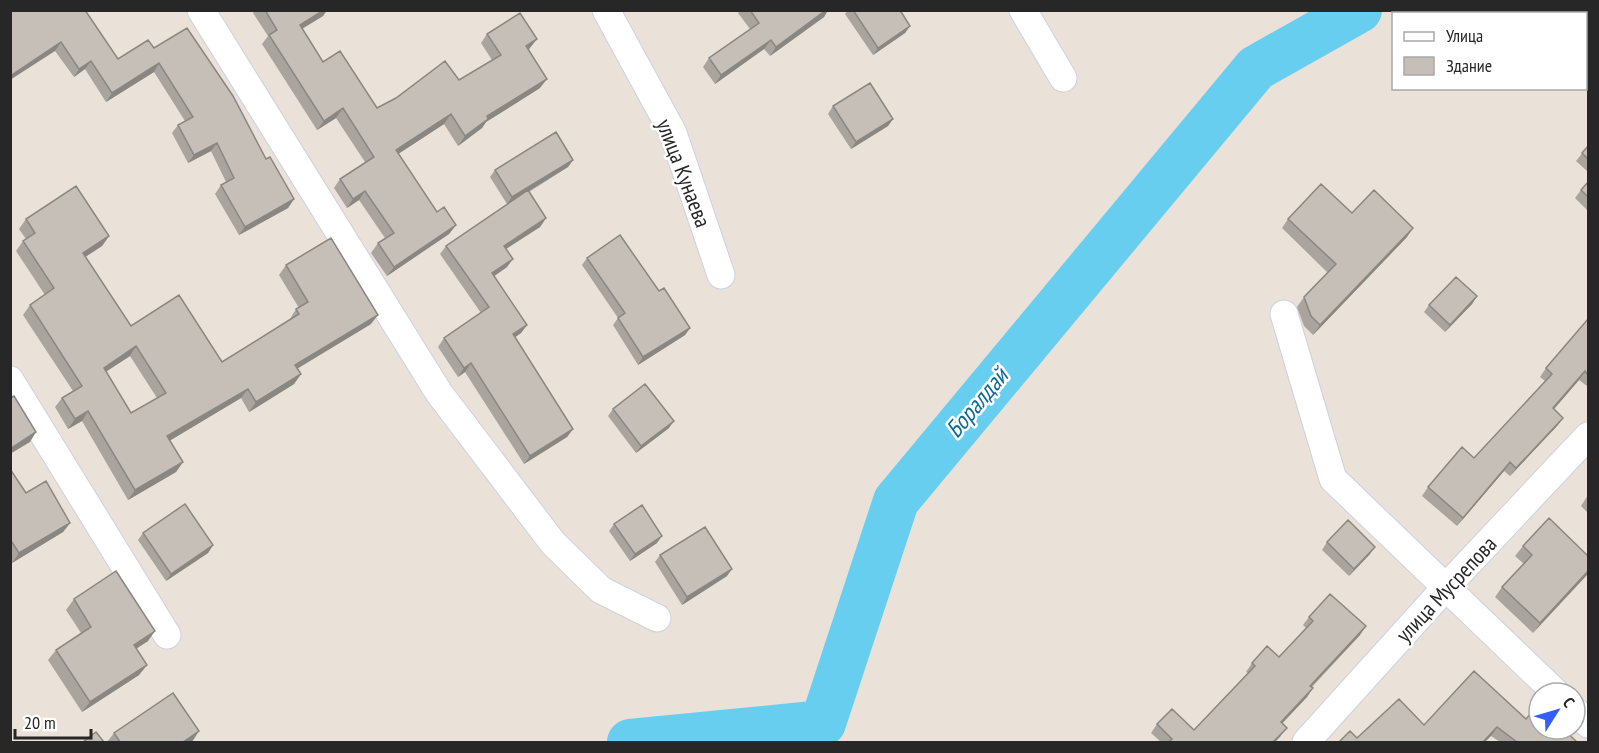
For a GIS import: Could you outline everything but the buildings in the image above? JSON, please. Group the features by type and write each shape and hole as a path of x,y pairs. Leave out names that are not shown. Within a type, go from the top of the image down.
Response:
{"street":[{"path":"201,10 446,402 553,543 601,590 657,618"},
{"name":"улица Кунаева","path":"606,10 674,133 722,275"},
{"path":"1023,10 1063,78"},
{"path":"1284,314 1333,479 1544,681"},
{"path":"10,380 167,635"},
{"name":"улица Мусрепова","path":"1306,742 1446,587 1588,436"}],"waterway":[{"name":"Боралдай","path":"630,742 823,723 896,501 1256,68 1359,10"}]}
